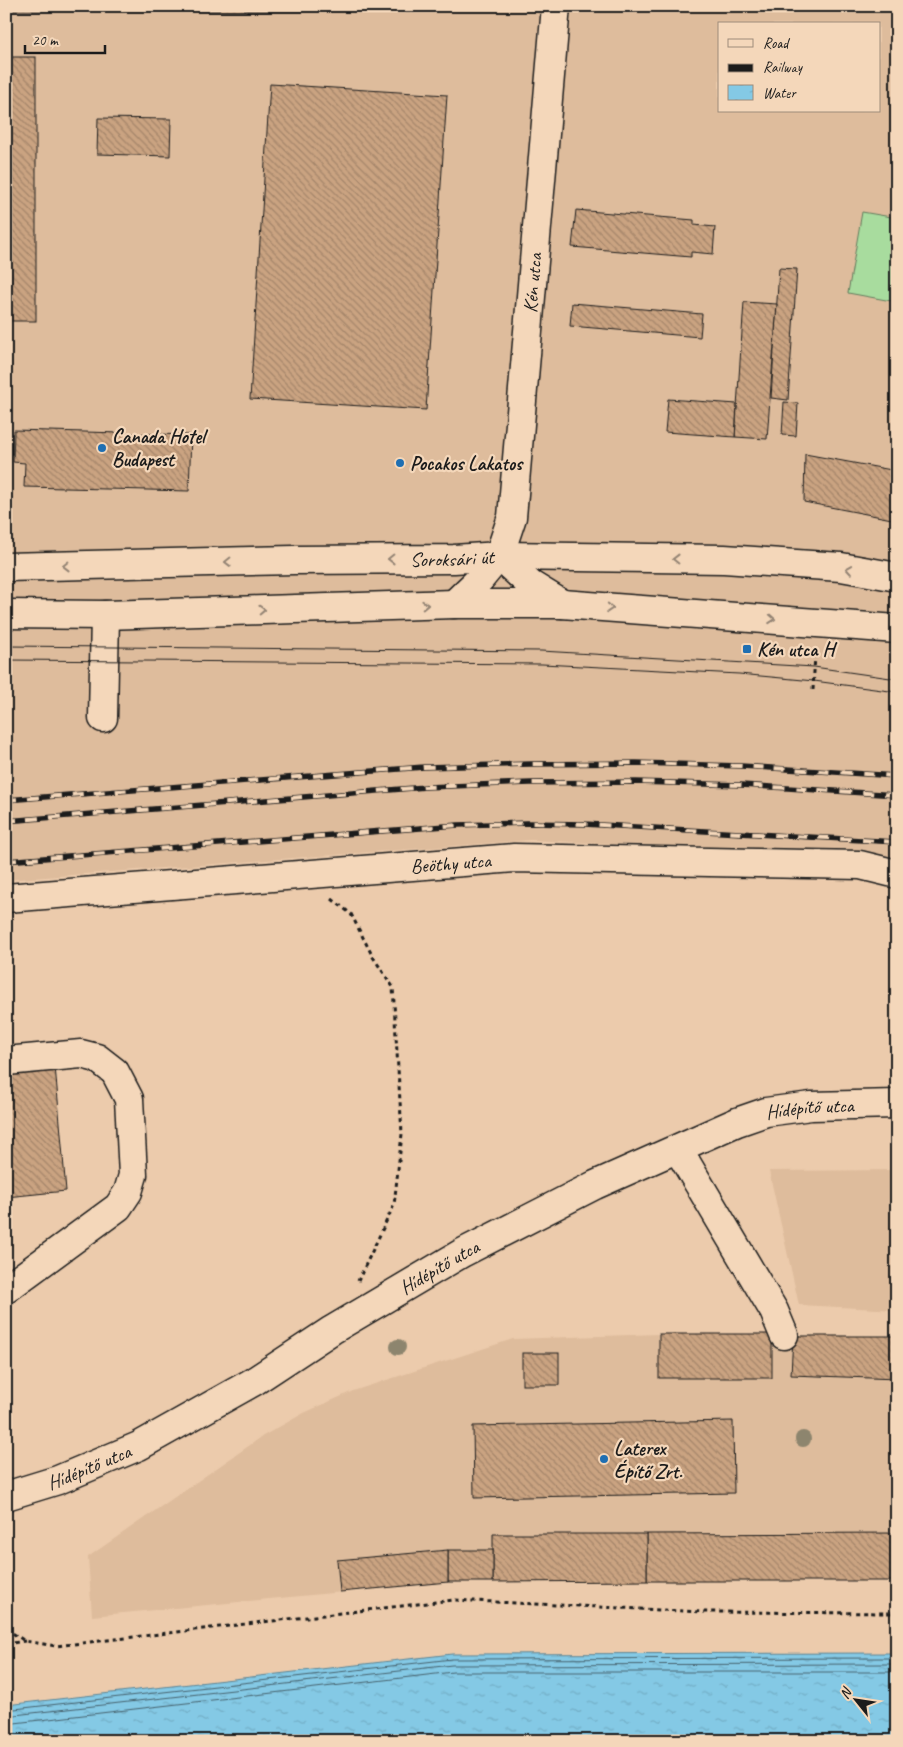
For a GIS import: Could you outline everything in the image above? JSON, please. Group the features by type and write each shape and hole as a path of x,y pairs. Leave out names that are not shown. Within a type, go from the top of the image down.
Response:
{"main road":[{"name":"Kén utca","path":"454,604 480,578 498,556 512,517 556,6"},
{"name":"Soroksári út","path":"6,567 294,560 454,559 498,556 724,559 841,567 897,576"},
{"path":"498,556 531,585 562,604"},
{"path":"6,614 105,615 454,604 562,604 892,628"},
{"path":"103,718 105,615"},
{"name":"Beöthy utca","path":"6,898 514,858 860,865 897,874"},
{"path":"6,1061 81,1054 97,1058 115,1072 129,1099 133,1176 128,1192 118,1208 6,1289"},
{"name":"Hídépítő utca","path":"6,1496 58,1480 139,1446 253,1382 332,1330 462,1253 595,1185 737,1122 766,1112 811,1106 897,1104"},
{"path":"678,1149 774,1311 784,1335"}],"path":[{"path":"813,690 815,654"},
{"path":"328,896 350,914 373,957 393,987 402,1134 394,1205 355,1288"},
{"path":"6,1644 25,1641 56,1646 453,1600 704,1612 897,1613"},
{"path":"6,1629 25,1641"}],"shaded area":[{"path":"6,6 897,6 897,860 855,856 531,840 6,880"},
{"path":"897,1170 897,1310 799,1305 769,1171"},
{"path":"659,1334 897,1336 897,1581 448,1582 92,1616 88,1557 263,1436 304,1413 353,1391 513,1339"}],"green space":[{"path":"862,212 897,218 897,302 848,293"}],"water":[{"path":"897,1653 897,1741 6,1741 6,1705 452,1654"}],"building":[{"path":"6,6 433,6 433,11 6,10"},
{"path":"6,57 36,57 36,321 6,321"},
{"path":"270,84 447,95 426,410 250,399"},
{"path":"98,118 171,119 170,156 97,154"},
{"path":"576,210 694,220 694,225 715,227 713,254 691,252 691,257 572,247"},
{"path":"779,268 797,269 788,400 771,398"},
{"path":"744,302 777,304 767,439 735,437"},
{"path":"572,303 702,314 700,337 570,326"},
{"path":"668,399 737,404 735,437 665,432"},
{"path":"784,402 798,403 796,436 782,435"},
{"name":"Canada Hotel Budapest","path":"14,430 191,435 189,491 24,487 25,463 13,462"},
{"path":"805,454 897,471 897,520 804,502"},
{"path":"55,1066 66,1191 6,1197 6,1071"},
{"path":"659,1334 772,1334 772,1378 659,1378"},
{"path":"793,1336 897,1336 897,1379 791,1375"},
{"path":"522,1353 559,1353 559,1385 522,1385"},
{"name":"Laterex Építő Zrt.","path":"733,1421 734,1493 474,1498 473,1426"},
{"path":"897,1533 897,1581 647,1581 647,1534"},
{"path":"493,1534 647,1534 647,1581 493,1582"},
{"path":"448,1550 493,1550 493,1582 448,1582"},
{"path":"448,1550 448,1582 340,1592 337,1560"}],"tram line":[{"path":"6,646 541,651 814,667 897,679"},
{"path":"6,660 542,664 739,674 814,681 897,692"}],"railway":[{"path":"6,800 424,767 531,764 636,763 741,766 897,776"},
{"path":"6,821 426,787 531,783 636,782 741,785 897,795"},
{"path":"6,861 458,825 527,823 584,824 897,842"}],"place":[{"name":"Canada Hotel Budapest","path":"102,448"},
{"name":"Pocakos Lakatos","path":"400,463"},
{"name":"Kén utca H","path":"747,649"},
{"name":"Laterex Építő Zrt.","path":"604,1459"}]}
